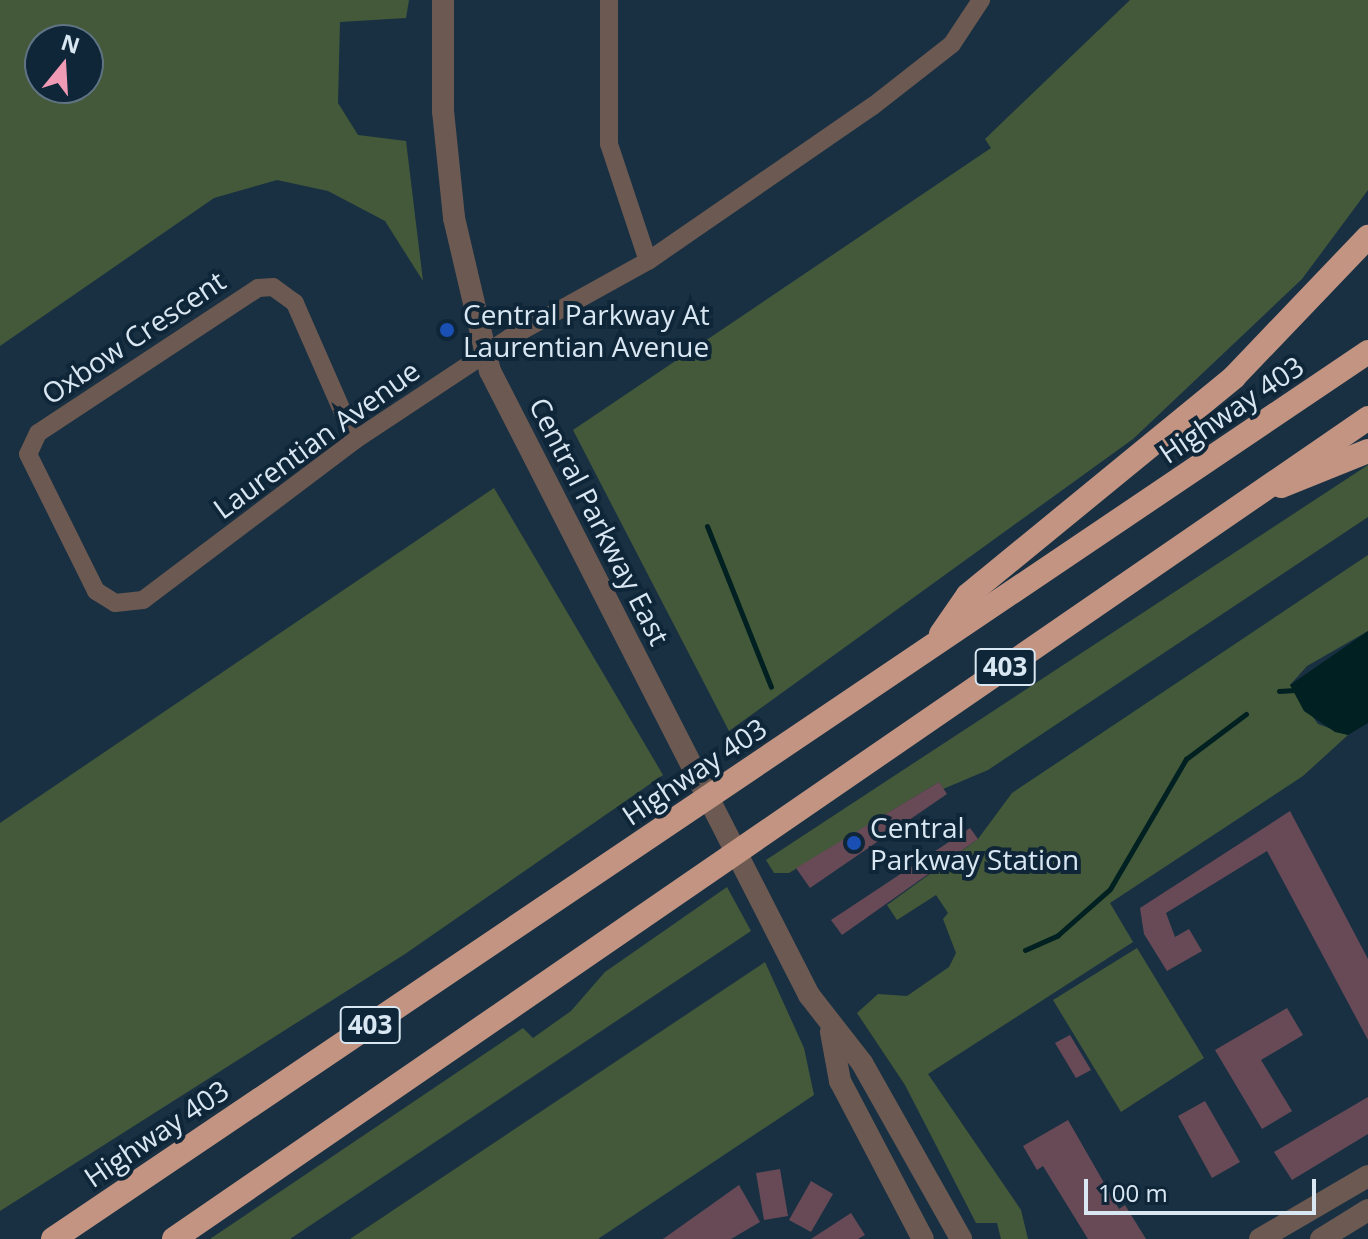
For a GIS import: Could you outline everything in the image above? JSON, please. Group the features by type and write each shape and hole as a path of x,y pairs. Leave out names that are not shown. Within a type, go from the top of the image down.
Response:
{"highway":[{"path":"933,646 968,595 1206,402 1368,237"},
{"name":"Highway 403","path":"53,1239 1368,352"},
{"name":"403","path":"174,1239 1368,418"},
{"path":"1255,494 1337,469 1368,451"}],"street":[{"name":"Central Parkway East","path":"443,0 443,111 454,218 484,354 544,490 831,1031 862,1063 961,1239"},
{"path":"609,0 609,144 648,261"},
{"name":"Laurentian Avenue","path":"37,474 96,591 129,604 355,440 484,354 648,261 929,62 952,44 981,0"},
{"name":"Oxbow Crescent","path":"37,474 28,454 38,433 258,288 273,287 295,303 355,440"},
{"name":"Central Parkway East","path":"831,1031 840,1081 923,1239"},
{"path":"1260,1239 1368,1176"},
{"path":"1321,1239 1368,1210"}],"green space":[{"path":"0,0 409,0 406,18 340,22 338,103 358,135 406,141 423,281 385,221 328,191 277,180 214,198 0,346"},
{"path":"1130,0 1368,0 1368,190 1302,279 1133,439 729,731 573,430 991,148 985,139"},
{"path":"1368,465 1368,517 988,770 943,789 939,782 789,873 774,873 766,860"},
{"path":"494,488 663,775 405,954 0,1211 0,823"},
{"path":"1368,555 1368,631 1307,666 1290,685 1318,724 1348,735 1303,776 1110,903 1133,942 928,1074 1021,1210 1028,1239 1001,1239 997,1223 976,1223 905,1085 857,1013 878,994 907,996 949,967 956,953 943,919 948,913 936,895 897,920 887,905 978,839 1012,793"},
{"path":"727,887 751,931 290,1239 210,1239 523,1028 533,1038 571,1011 605,972"},
{"path":"1137,948 1204,1058 1121,1112 1053,1000"},
{"path":"765,962 804,1048 814,1095 598,1239 350,1239"}],"shaded area":[{"path":"1368,631 1368,723 1348,735 1335,732 1304,711 1290,685"}],"building":[{"name":"Central Parkway Station","path":"939,782 947,794 810,888 796,868"},
{"path":"1290,811 1368,959 1368,1040 1267,851 1166,913 1175,937 1189,929 1202,951 1167,971 1144,934 1140,908"},
{"name":"Central Parkway Station","path":"970,828 978,839 842,935 831,920"},
{"path":"1287,1008 1303,1035 1261,1060 1292,1111 1262,1129 1215,1050"},
{"path":"1070,1035 1091,1070 1076,1078 1055,1043"},
{"path":"1368,1097 1368,1134 1292,1180 1274,1152"},
{"path":"1205,1101 1240,1162 1212,1178 1178,1116"},
{"path":"1068,1120 1119,1209 1125,1205 1146,1239 1088,1239 1043,1166 1037,1170 1023,1146"},
{"path":"780,1169 788,1216 764,1220 756,1173"},
{"path":"811,1181 833,1194 811,1232 789,1220"},
{"path":"739,1185 760,1222 731,1239 663,1239"},
{"path":"851,1213 865,1235 858,1239 811,1239"}],"waterway":[{"path":"707,526 771,687"},
{"path":"1279,691 1295,690"},
{"path":"1025,950 1058,935 1110,889 1186,759 1246,714"}],"place":[{"name":"Central Parkway At Laurentian Avenue","path":"447,330"},
{"name":"Central Parkway Station","path":"854,843"}]}
